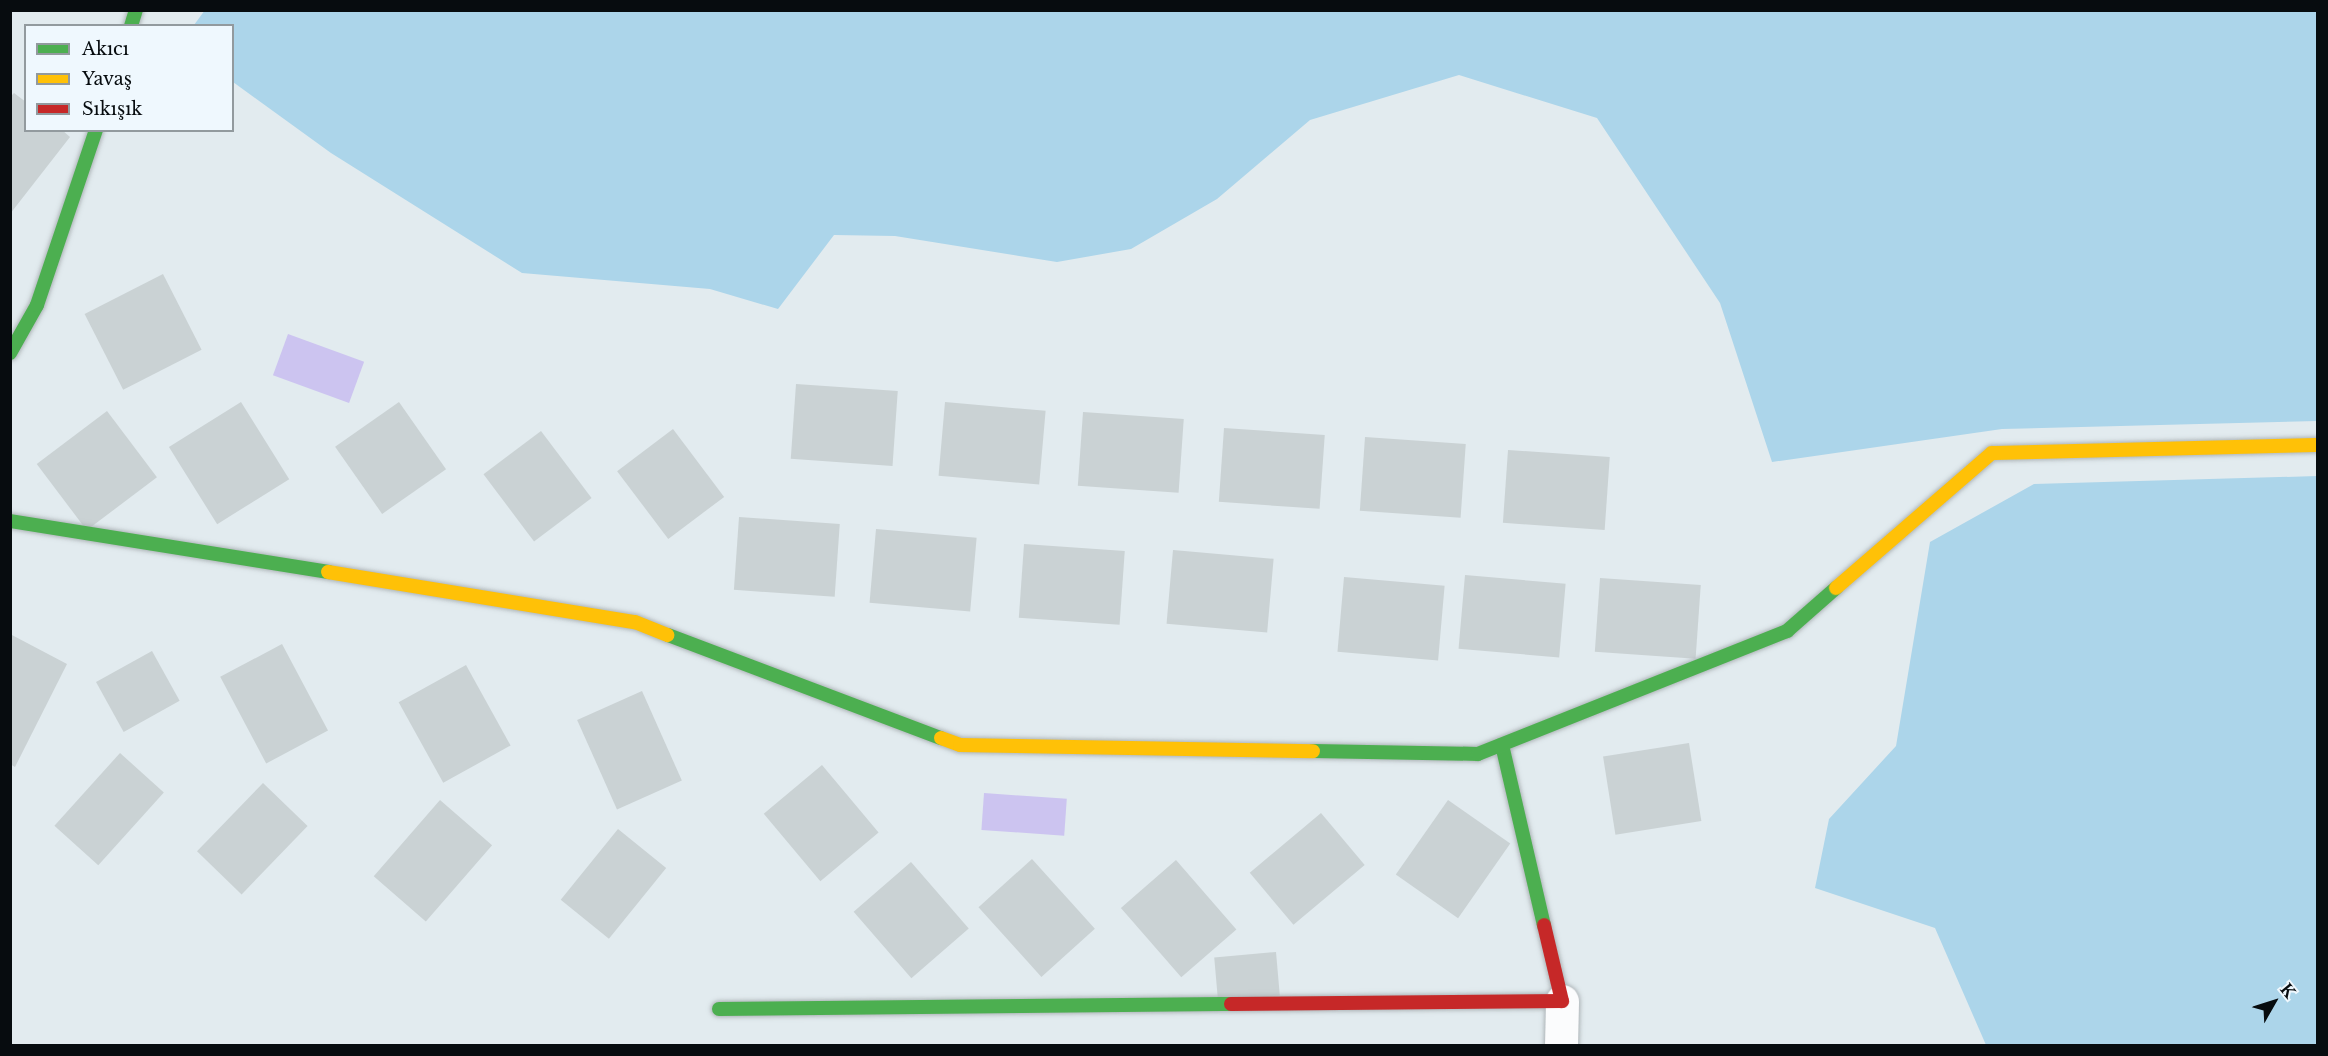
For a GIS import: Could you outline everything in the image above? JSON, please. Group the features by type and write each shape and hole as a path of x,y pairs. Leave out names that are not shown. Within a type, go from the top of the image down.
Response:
{"street":[{"path":"10,353 37,304 95,132"},
{"path":"10,521 635,621 960,745 1478,754 1787,631 1992,453 2318,444"},
{"path":"1502,745 1562,1001 1561,1046"},
{"path":"719,1010 1562,1001"}],"shaded area":[{"path":"205,10 2317,11 2317,421 2002,429 1772,462 1720,303 1597,118 1459,75 1310,120 1217,199 1131,249 1057,262 895,236 834,235 778,309 710,289 522,273 331,153 234,83 234,24 195,24"},
{"path":"288,334 364,362 349,403 273,375"},
{"path":"2317,476 2317,1045 1986,1045 1935,928 1815,888 1829,819 1896,746 1930,542 2034,484"},
{"path":"984,793 1067,799 1064,836 981,830"}],"building":[{"path":"14,93 24,100 24,132 64,132 70,137 10,214 10,97"},
{"path":"163,274 202,350 123,390 85,314"},
{"path":"796,384 898,391 893,466 791,459"},
{"path":"241,402 289,479 217,524 169,447"},
{"path":"399,402 446,469 382,514 335,447"},
{"path":"945,402 1046,411 1039,485 939,476"},
{"path":"107,411 157,477 87,530 37,464"},
{"path":"1083,412 1184,419 1179,493 1078,486"},
{"path":"1224,428 1325,435 1320,509 1219,502"},
{"path":"673,429 724,497 668,539 617,471"},
{"path":"541,431 592,498 534,541 483,474"},
{"path":"1365,437 1466,444 1461,518 1360,511"},
{"path":"1508,450 1610,457 1605,530 1503,523"},
{"path":"739,517 840,524 835,597 734,590"},
{"path":"876,529 977,538 970,612 870,603"},
{"path":"1024,544 1125,551 1120,625 1019,618"},
{"path":"1173,550 1274,559 1267,633 1167,624"},
{"path":"1465,575 1566,584 1559,658 1459,649"},
{"path":"1344,577 1445,586 1438,661 1337,652"},
{"path":"1600,578 1701,585 1696,659 1595,652"},
{"path":"10,634 67,664 15,767 10,764"},
{"path":"282,644 328,731 266,763 220,677"},
{"path":"152,651 180,701 124,732 96,682"},
{"path":"466,665 511,745 443,783 399,702"},
{"path":"642,691 682,781 617,809 577,720"},
{"path":"1689,743 1701,821 1615,835 1603,757"},
{"path":"120,753 164,792 98,865 54,826"},
{"path":"822,765 879,832 820,881 764,814"},
{"path":"263,783 308,826 242,894 197,851"},
{"path":"440,800 492,845 426,921 374,876"},
{"path":"1448,800 1510,844 1458,918 1396,875"},
{"path":"1321,813 1365,865 1293,925 1250,873"},
{"path":"618,829 666,868 609,939 561,900"},
{"path":"1032,859 1095,929 1041,977 978,907"},
{"path":"1176,860 1236,929 1181,977 1121,908"},
{"path":"911,862 969,928 911,978 854,912"},
{"path":"1276,952 1280,996 1218,1001 1214,957"}],"traffic: fast":[{"path":"132,24 136,10"},
{"path":"10,353 37,305 95,132"},
{"path":"10,521 328,572"},
{"path":"1313,751 1478,754 1787,631 1836,588"},
{"path":"668,635 941,738"},
{"path":"1502,745 1544,925"},
{"path":"719,1009 1231,1004"}],"traffic: slow":[{"path":"1836,588 1992,453 2318,445"},
{"path":"328,572 635,622 668,635"},
{"path":"941,738 960,745 1313,751"}],"traffic: jam":[{"path":"1231,1004 1562,1001 1544,925"}]}
